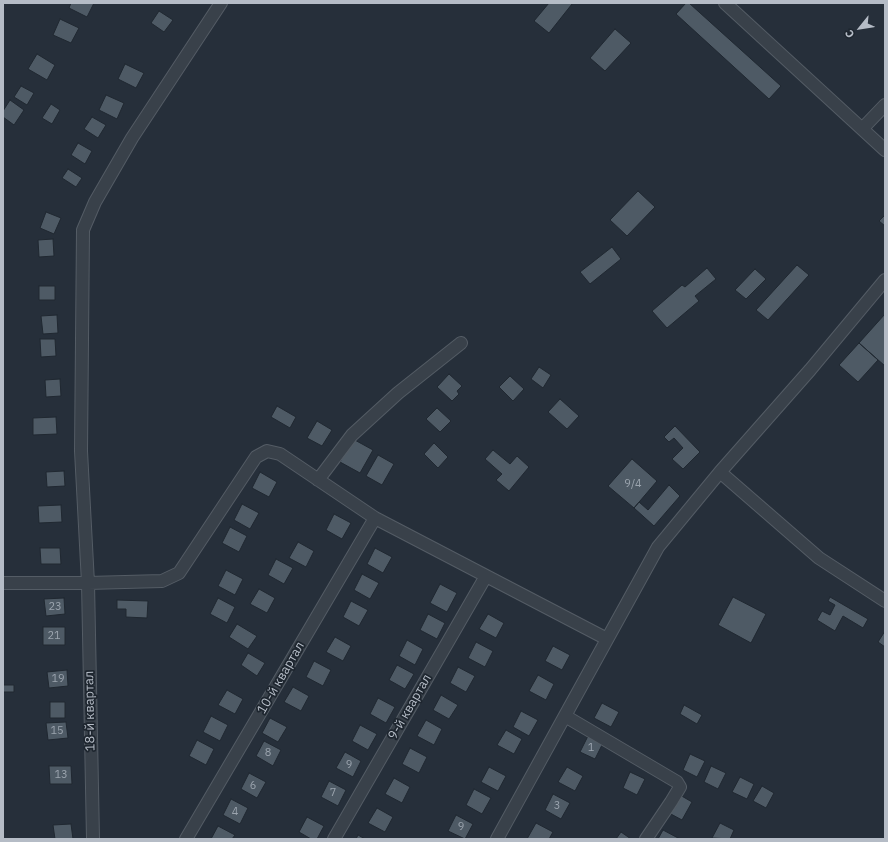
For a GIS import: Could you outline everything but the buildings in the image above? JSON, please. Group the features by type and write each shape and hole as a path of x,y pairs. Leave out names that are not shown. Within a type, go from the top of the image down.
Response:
{"street":[{"name":"18-й квартал","path":"93,839 88,583 81,451 83,230 95,202 132,138 220,3"},
{"path":"725,3 885,150"},
{"path":"862,129 885,105"},
{"path":"497,839 658,547 720,472 810,370 885,280"},
{"path":"318,480 352,435 398,393 461,342"},
{"path":"3,583 162,581 178,572 256,458 266,450 280,454 375,518 607,639"},
{"path":"720,472 819,558 885,601"},
{"name":"10-й квартал","path":"186,839 375,518"},
{"name":"9-й квартал","path":"334,839 486,576"},
{"path":"565,716 677,782 680,787 646,839"}]}
